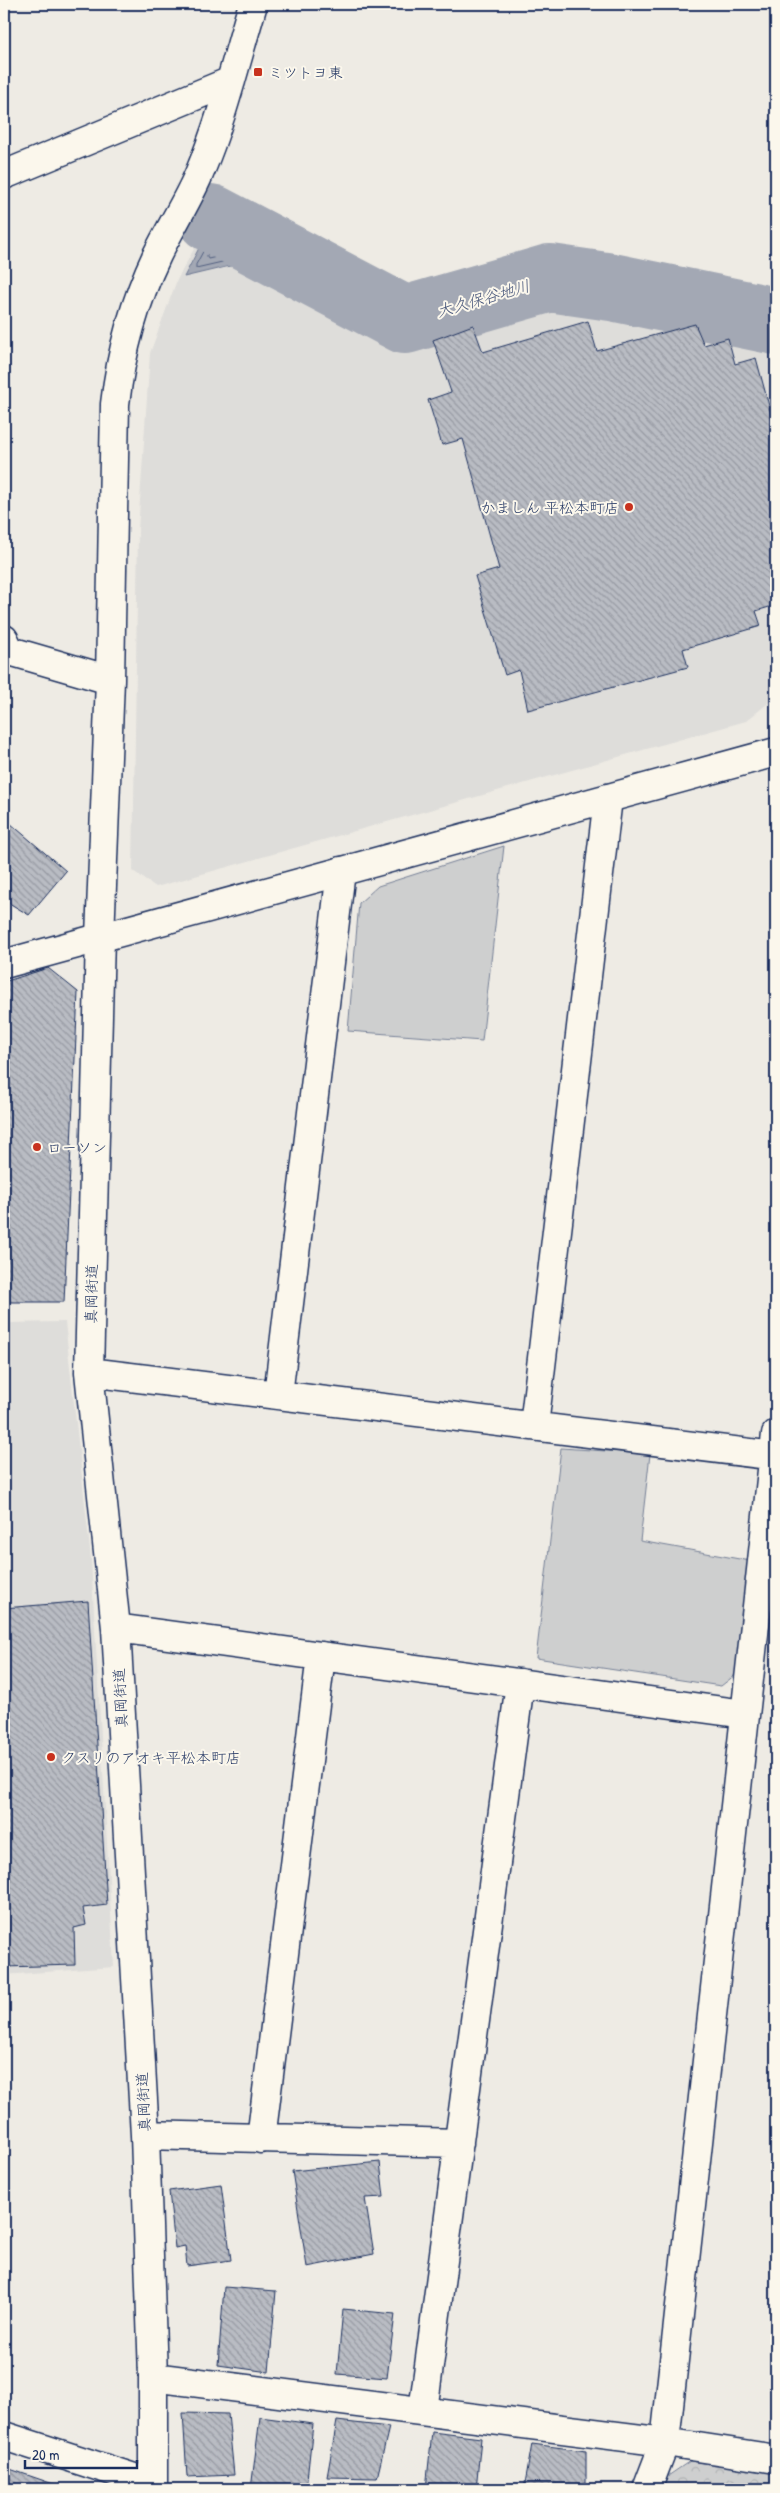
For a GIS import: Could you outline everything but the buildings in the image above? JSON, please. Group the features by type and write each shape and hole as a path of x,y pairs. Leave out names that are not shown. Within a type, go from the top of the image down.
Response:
{"street":[{"name":"真岡街道","path":"153,2487 153,2377 145,2136 116,1628 89,1372 100,937 110,680 115,404 120,360 130,323 156,257 199,175 231,81 252,4"},
{"path":"4,174 231,81"},
{"path":"4,639 10,651 110,680"},
{"path":"4,964 776,752"},
{"path":"534,1426 608,798"},
{"path":"278,1395 341,871"},
{"path":"89,1372 534,1426 775,1448 665,2442 647,2489"},
{"path":"116,1628 745,1714"},
{"path":"262,2139 321,1656"},
{"path":"422,2411 520,1683"},
{"path":"145,2136 459,2143"},
{"path":"153,2377 665,2442 776,2459"},
{"path":"4,2436 153,2487"}],"shaded area":[{"path":"211,218 408,322 542,280 776,336 776,697 746,721 156,887 133,871 138,530 150,353 177,280"},
{"path":"65,1322 91,1559 114,1967 4,1975 4,1323"}],"green space":[{"path":"504,846 482,1041 348,1031 359,903 378,886"},
{"path":"561,1448 650,1454 640,1541 756,1562 744,1668 721,1686 536,1658"},
{"path":"690,2461 776,2472 776,2489 661,2489 665,2478"}],"water":[{"path":"212,223 276,255 184,277"}],"waterway":[{"name":"大久保谷地川","path":"211,218 405,320 550,278 612,287 776,321"}],"place":[{"name":"ミツトヨ東","path":"258,72"},
{"name":"かましん 平松本町店","path":"629,507"},
{"name":"ローソン","path":"37,1147"},
{"name":"クスリのアオキ平松本町店","path":"51,1757"}]}
